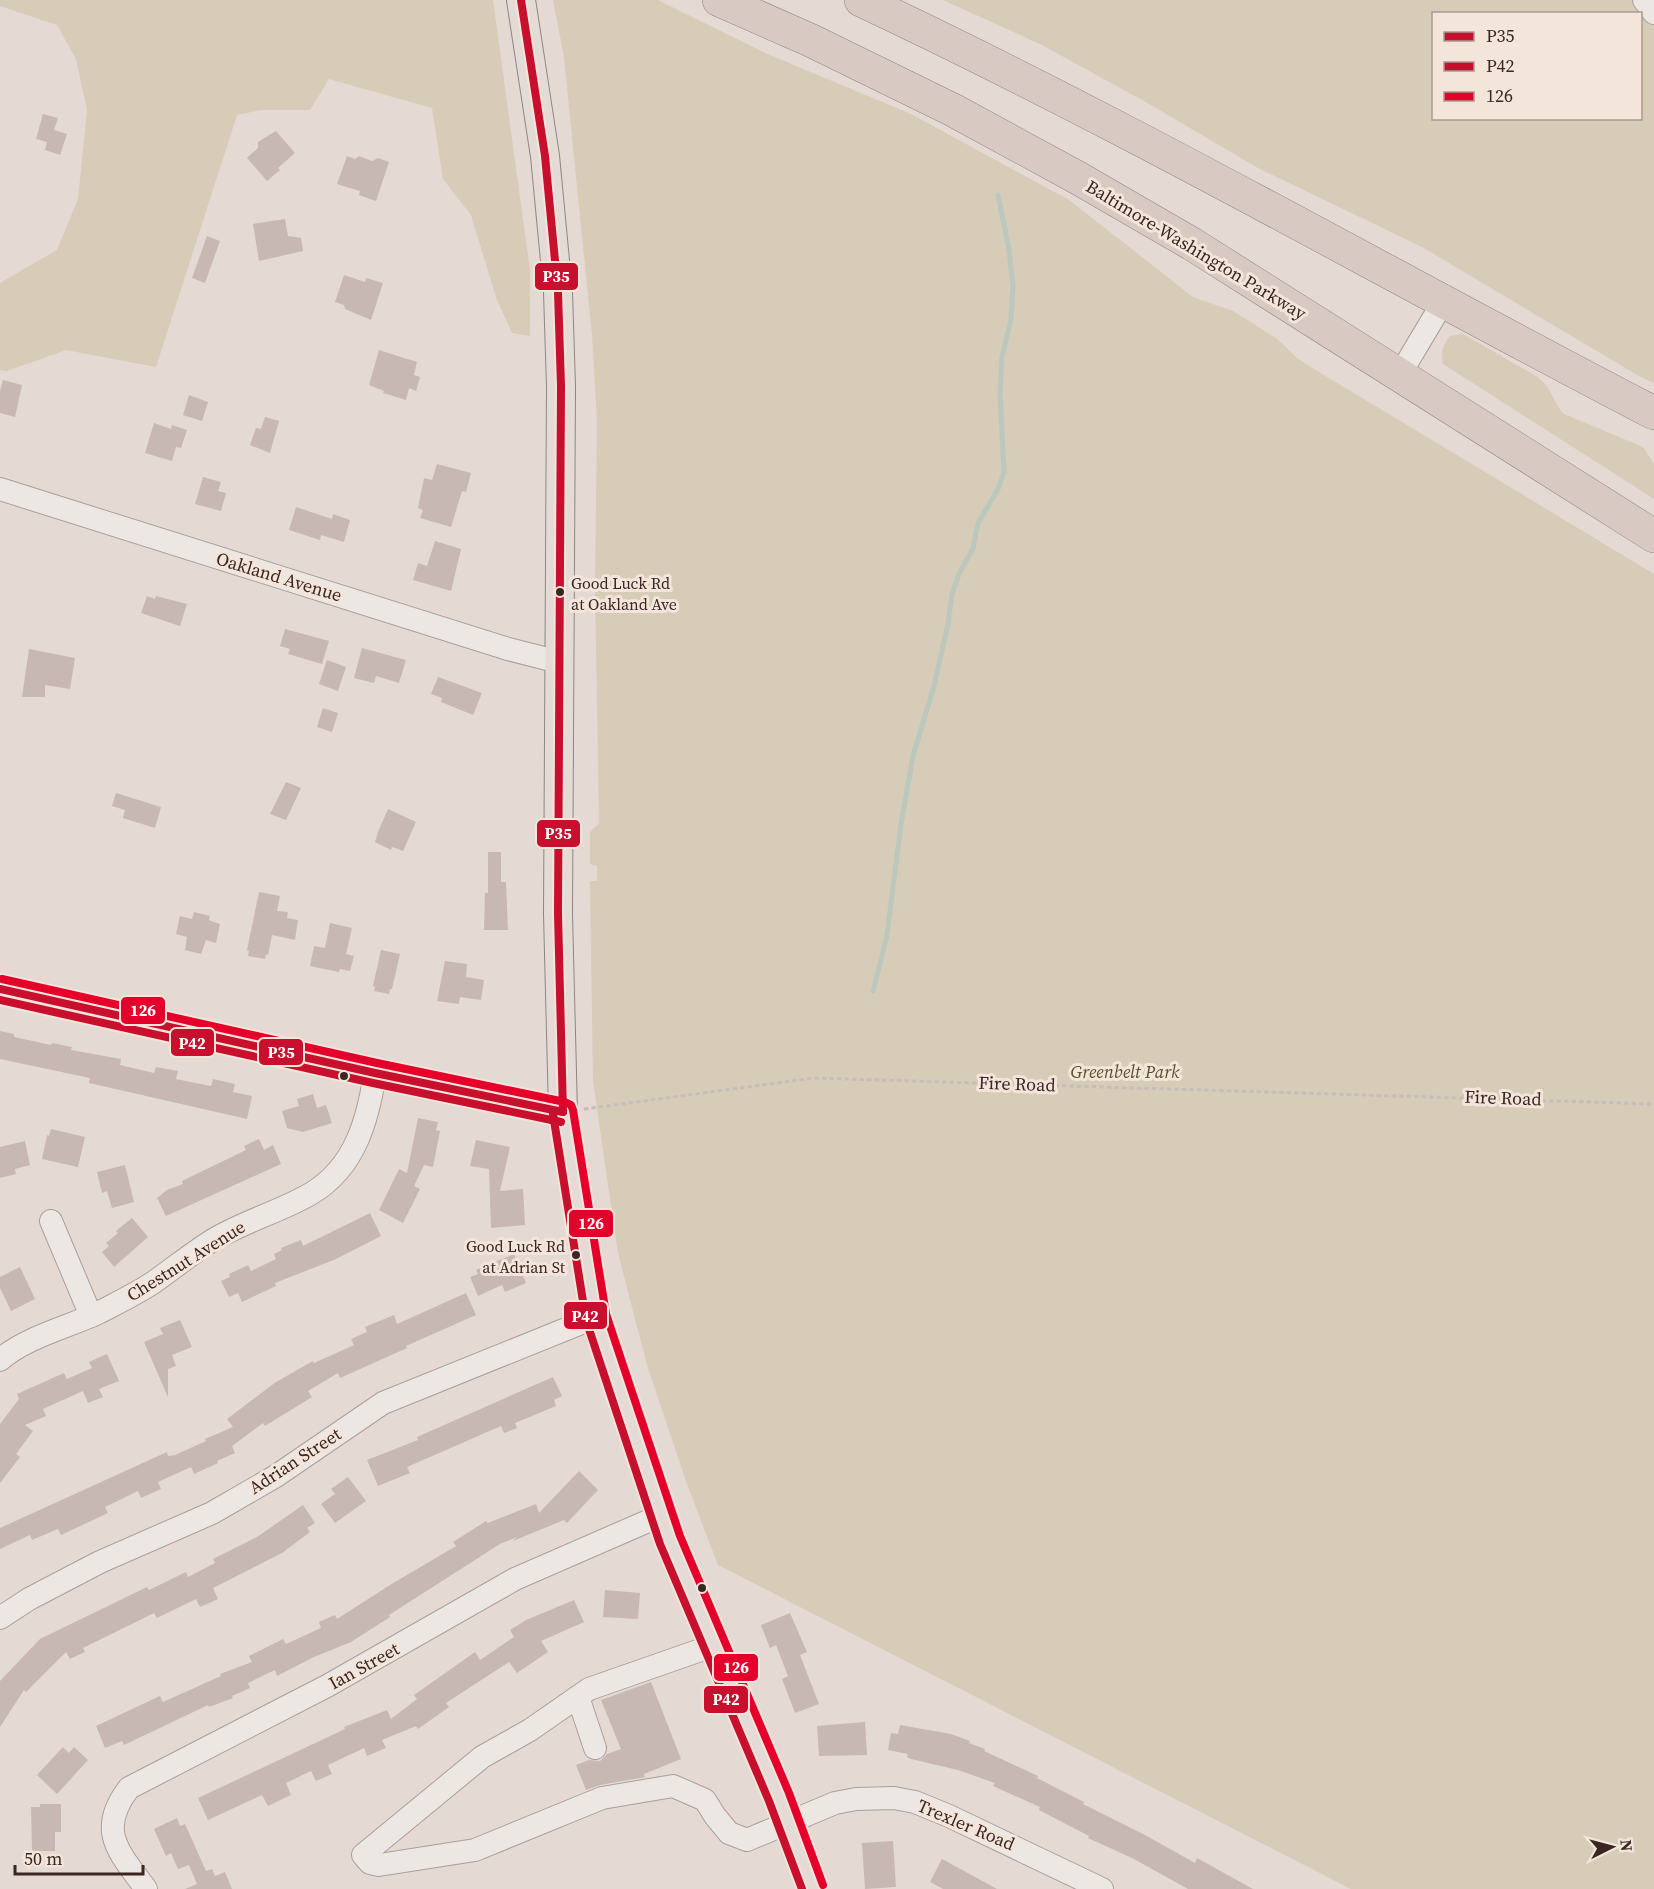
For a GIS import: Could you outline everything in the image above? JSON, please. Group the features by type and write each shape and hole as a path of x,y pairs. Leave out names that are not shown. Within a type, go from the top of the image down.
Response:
{"highway":[{"name":"Baltimore-Washington Parkway","path":"719,0 810,40 953,110 1078,178 1192,244 1654,536"},
{"path":"861,0 975,53 1098,117 1654,413"}],"main road":[{"path":"521,0 545,156 558,292 561,386 558,914 562,1112 596,1317 669,1540 789,1821 813,1889"}],"street":[{"path":"1644,0 1654,13"},
{"path":"1399,376 1443,302"},
{"name":"Oakland Avenue","path":"0,489 508,649 559,662"},
{"path":"0,989 375,1073 562,1112"},
{"name":"Chestnut Avenue","path":"0,1360 42,1336 127,1299 229,1230 312,1193 332,1178 344,1164 360,1137 371,1101 375,1073"},
{"path":"51,1221 91,1316"},
{"name":"Adrian Street","path":"0,1618 28,1599 100,1562 212,1513 276,1476 384,1403 596,1317"},
{"name":"Ian Street","path":"146,1889 119,1852 112,1831 116,1808 129,1788 338,1680 515,1580 662,1515"},
{"path":"595,1748 578,1697 590,1689 715,1645"},
{"name":"Trexler Road","path":"578,1697 530,1730 482,1757 363,1855 370,1863 380,1865 475,1850 602,1798 673,1786 705,1800 729,1833 747,1840 834,1803 856,1799 894,1798 915,1802 1010,1844 1102,1889"}],"path":[{"name":"Fire Road","path":"562,1112 814,1078 1654,1104"}],"green space":[{"path":"0,0 493,0 530,271 530,336 512,333 497,300 471,215 443,179 432,108 329,79 310,110 261,110 237,115 156,367 66,350 7,371 0,370 0,283 57,250 78,199 87,110 76,59 57,25 0,6"},
{"name":"Greenbelt Park","path":"553,0 658,0 765,53 911,114 1069,200 1193,297 1233,311 1276,338 1297,358 1319,372 1654,574 1654,1889 1351,1889 718,1565 687,1484 647,1365 618,1253 593,1081 590,881 597,881 597,866 590,864 590,832 599,823 595,585 597,422 592,335 564,57"},
{"path":"943,0 1654,0 1654,383 1422,247 1258,168 1042,45"},
{"path":"1463,334 1536,376 1549,389 1564,414 1643,447 1654,464 1654,499 1443,364 1443,349 1447,340 1450,336"}],"building":[{"path":"43,114 58,118 54,130 67,134 60,155 45,150 47,142 36,139"},
{"path":"276,131 295,153 267,181 247,158 258,148 258,142"},
{"path":"347,156 355,159 359,156 372,161 378,158 389,162 376,201 359,195 360,191 337,184"},
{"path":"285,219 288,236 301,238 303,251 259,261 253,224"},
{"path":"207,236 220,241 205,283 192,278"},
{"path":"344,275 365,282 366,278 383,283 371,320 335,302"},
{"path":"379,350 417,362 414,375 420,377 416,391 409,388 406,400 383,393 384,391 369,385"},
{"path":"3,380 22,385 15,417 0,413 0,391"},
{"path":"189,395 208,402 202,421 183,415"},
{"path":"265,417 279,421 270,453 250,445 256,428 261,429"},
{"path":"154,423 171,429 172,425 187,430 181,448 176,447 172,461 145,453"},
{"path":"437,464 471,473 466,492 462,491 451,527 420,518 423,510 418,508 424,478 432,480"},
{"path":"203,477 221,482 218,491 226,493 221,511 195,504"},
{"path":"296,507 332,519 333,514 350,520 344,542 321,535 320,540 289,530"},
{"path":"435,541 461,549 451,591 413,580 418,563 427,566"},
{"path":"147,596 187,604 180,626 141,613"},
{"path":"285,629 329,641 322,664 288,654 290,649 280,646"},
{"path":"362,648 406,660 399,683 376,676 374,683 354,678"},
{"path":"29,649 75,658 70,689 45,685 45,697 22,697"},
{"path":"327,660 346,667 338,691 319,684"},
{"path":"438,677 482,693 473,715 441,702 442,698 431,694"},
{"path":"323,708 338,713 332,732 317,727"},
{"path":"286,782 301,788 286,820 270,814"},
{"path":"116,793 161,807 155,828 123,818 125,810 112,806"},
{"path":"388,809 416,822 403,851 392,847 391,850 375,842"},
{"path":"488,852 501,852 501,882 506,882 508,930 484,930 485,893 488,893"},
{"path":"259,892 280,896 277,911 288,912 287,918 298,920 295,940 272,935 265,959 248,956 249,951 247,950"},
{"path":"194,912 210,916 209,920 220,924 216,943 206,940 201,954 185,950 187,937 176,934 180,916 192,919"},
{"path":"330,923 352,928 346,954 354,956 350,971 340,969 339,972 310,966 314,946 325,948"},
{"path":"381,950 400,954 389,994 374,991 373,986"},
{"path":"445,961 467,964 466,977 484,980 481,1000 460,997 459,1004 437,1001"},
{"path":"0,1031 14,1034 14,1037 72,1047 71,1050 121,1059 120,1065 154,1073 156,1067 178,1071 176,1079 211,1086 213,1079 235,1084 233,1092 252,1096 247,1119 89,1083 90,1078 0,1059"},
{"path":"313,1094 317,1108 326,1105 332,1123 303,1132 287,1128 282,1111 299,1106 297,1099"},
{"path":"418,1118 438,1122 436,1130 440,1131 433,1167 424,1165 414,1186 420,1189 403,1223 379,1210 399,1169 407,1173"},
{"path":"51,1129 85,1137 78,1167 42,1159 47,1135 49,1136"},
{"path":"259,1139 264,1150 273,1145 281,1164 166,1216 157,1198 167,1190 183,1184 182,1181 246,1150 244,1146"},
{"path":"476,1140 510,1147 500,1191 523,1189 525,1225 491,1228 489,1169 470,1166"},
{"path":"25,1141 30,1165 15,1169 16,1174 0,1178 0,1147"},
{"path":"125,1165 134,1202 112,1208 107,1191 102,1193 97,1172"},
{"path":"370,1213 381,1236 336,1259 275,1283 276,1286 242,1302 238,1293 229,1297 221,1281 230,1277 229,1274 248,1265 251,1271 276,1259 274,1254 282,1250 281,1248 301,1240 303,1246"},
{"path":"132,1218 148,1237 114,1267 102,1252 109,1246 106,1243 118,1233 116,1231"},
{"path":"514,1254 526,1283 505,1292 502,1285 478,1296 470,1277 478,1274 476,1270"},
{"path":"20,1267 35,1299 11,1311 0,1288 0,1277"},
{"path":"466,1293 476,1315 340,1378 338,1373 308,1391 312,1397 265,1426 263,1423 232,1446 235,1453 217,1461 218,1463 194,1474 191,1467 158,1482 161,1489 141,1498 138,1491 105,1507 108,1513 61,1535 58,1529 32,1540 30,1535 0,1549 0,1528 167,1452 168,1456 175,1455 233,1427 227,1419 276,1382 313,1361 314,1363 354,1345 351,1339 367,1332 365,1327 394,1315 397,1324"},
{"path":"180,1320 192,1347 172,1355 176,1366 168,1369 168,1397 144,1342 163,1334 160,1328"},
{"path":"107,1354 119,1381 99,1389 103,1397 88,1403 83,1391 43,1409 46,1416 25,1425 33,1431 16,1454 20,1457 0,1483 0,1424 19,1399 17,1394 64,1373 67,1379 92,1368 89,1362"},
{"path":"553,1377 562,1396 554,1400 556,1406 515,1423 517,1428 504,1433 501,1426 407,1467 410,1473 378,1486 367,1460 418,1440 417,1437"},
{"path":"579,1471 598,1490 567,1523 564,1520 500,1544 351,1642 314,1657 277,1676 275,1670 248,1683 250,1688 232,1696 233,1698 209,1707 208,1705 124,1745 122,1741 105,1748 96,1726 160,1696 163,1702 221,1676 220,1674 252,1662 249,1656 283,1639 286,1644 321,1628 319,1622 335,1615 337,1619 456,1546 453,1542 486,1521 488,1523 536,1504 539,1513"},
{"path":"348,1477 366,1501 335,1523 321,1504 335,1494 331,1489"},
{"path":"303,1505 315,1523 307,1528 310,1532 282,1553 213,1588 218,1599 200,1607 196,1599 157,1618 154,1613 83,1648 85,1652 70,1659 66,1652 26,1692 24,1690 0,1727 0,1681 40,1639 147,1587 149,1590 186,1572 188,1577 215,1563 213,1559 257,1537"},
{"path":"605,1590 640,1593 638,1619 603,1617"},
{"path":"574,1600 584,1622 541,1641 548,1652 517,1673 509,1662 446,1703 449,1707 418,1729 416,1726 382,1740 386,1748 367,1756 364,1748 328,1765 332,1774 316,1781 311,1771 286,1783 291,1795 268,1806 262,1795 208,1820 198,1798 345,1729 344,1727 387,1710 391,1719 417,1699 414,1695 475,1652 480,1660 514,1637 510,1630 526,1620"},
{"path":"790,1613 807,1652 800,1655 819,1704 795,1713 782,1679 788,1676 776,1645 770,1648 761,1625"},
{"path":"651,1682 681,1759 644,1774 645,1777 600,1785 586,1790 576,1765 589,1760 600,1761 607,1754 621,1749 601,1700"},
{"path":"865,1722 867,1755 819,1756 817,1726"},
{"path":"900,1725 951,1734 970,1741 969,1743 1038,1776 1037,1778 1084,1802 1083,1804 1195,1863 1197,1858 1253,1889 1188,1889 1132,1858 1088,1838 1089,1836 1039,1810 1040,1807 993,1786 995,1783 958,1770 911,1759 907,1757 908,1754 888,1750 891,1733 898,1734"},
{"path":"63,1747 69,1753 74,1747 88,1760 57,1794 37,1775"},
{"path":"40,1804 61,1804 61,1832 55,1832 55,1851 32,1851 31,1807 40,1807"},
{"path":"177,1818 180,1826 185,1824 206,1871 212,1869 215,1876 225,1872 232,1889 185,1889 197,1884 189,1865 178,1869 171,1853 166,1856 154,1829"},
{"path":"893,1841 896,1887 865,1889 862,1843"},
{"path":"942,1859 997,1889 943,1889 930,1882"}],"waterway":[{"path":"873,991 887,935 901,824 913,756 934,686 948,624 952,594 959,574 973,548 978,523 998,489 1004,472 1000,394 1002,357 1011,319 1013,286 1009,250 998,195"}],"transit line":[{"name":"P35","path":"521,0 545,156 558,292 561,386 558,914 563,1112"},
{"name":"126","path":"2,979 571,1105 606,1314 680,1536 789,1793 823,1885"},
{"name":"P35","path":"0,989 375,1073 563,1112"},
{"name":"P42","path":"0,1000 373,1083 561,1122"},
{"name":"P42","path":"553,1114 586,1320 660,1544 769,1801 802,1889"}],"place":[{"name":"Good Luck Rd at Oakland Ave","path":"560,592"},
{"name":"Good Luck Rd at Adrian St","path":"576,1255"}]}
